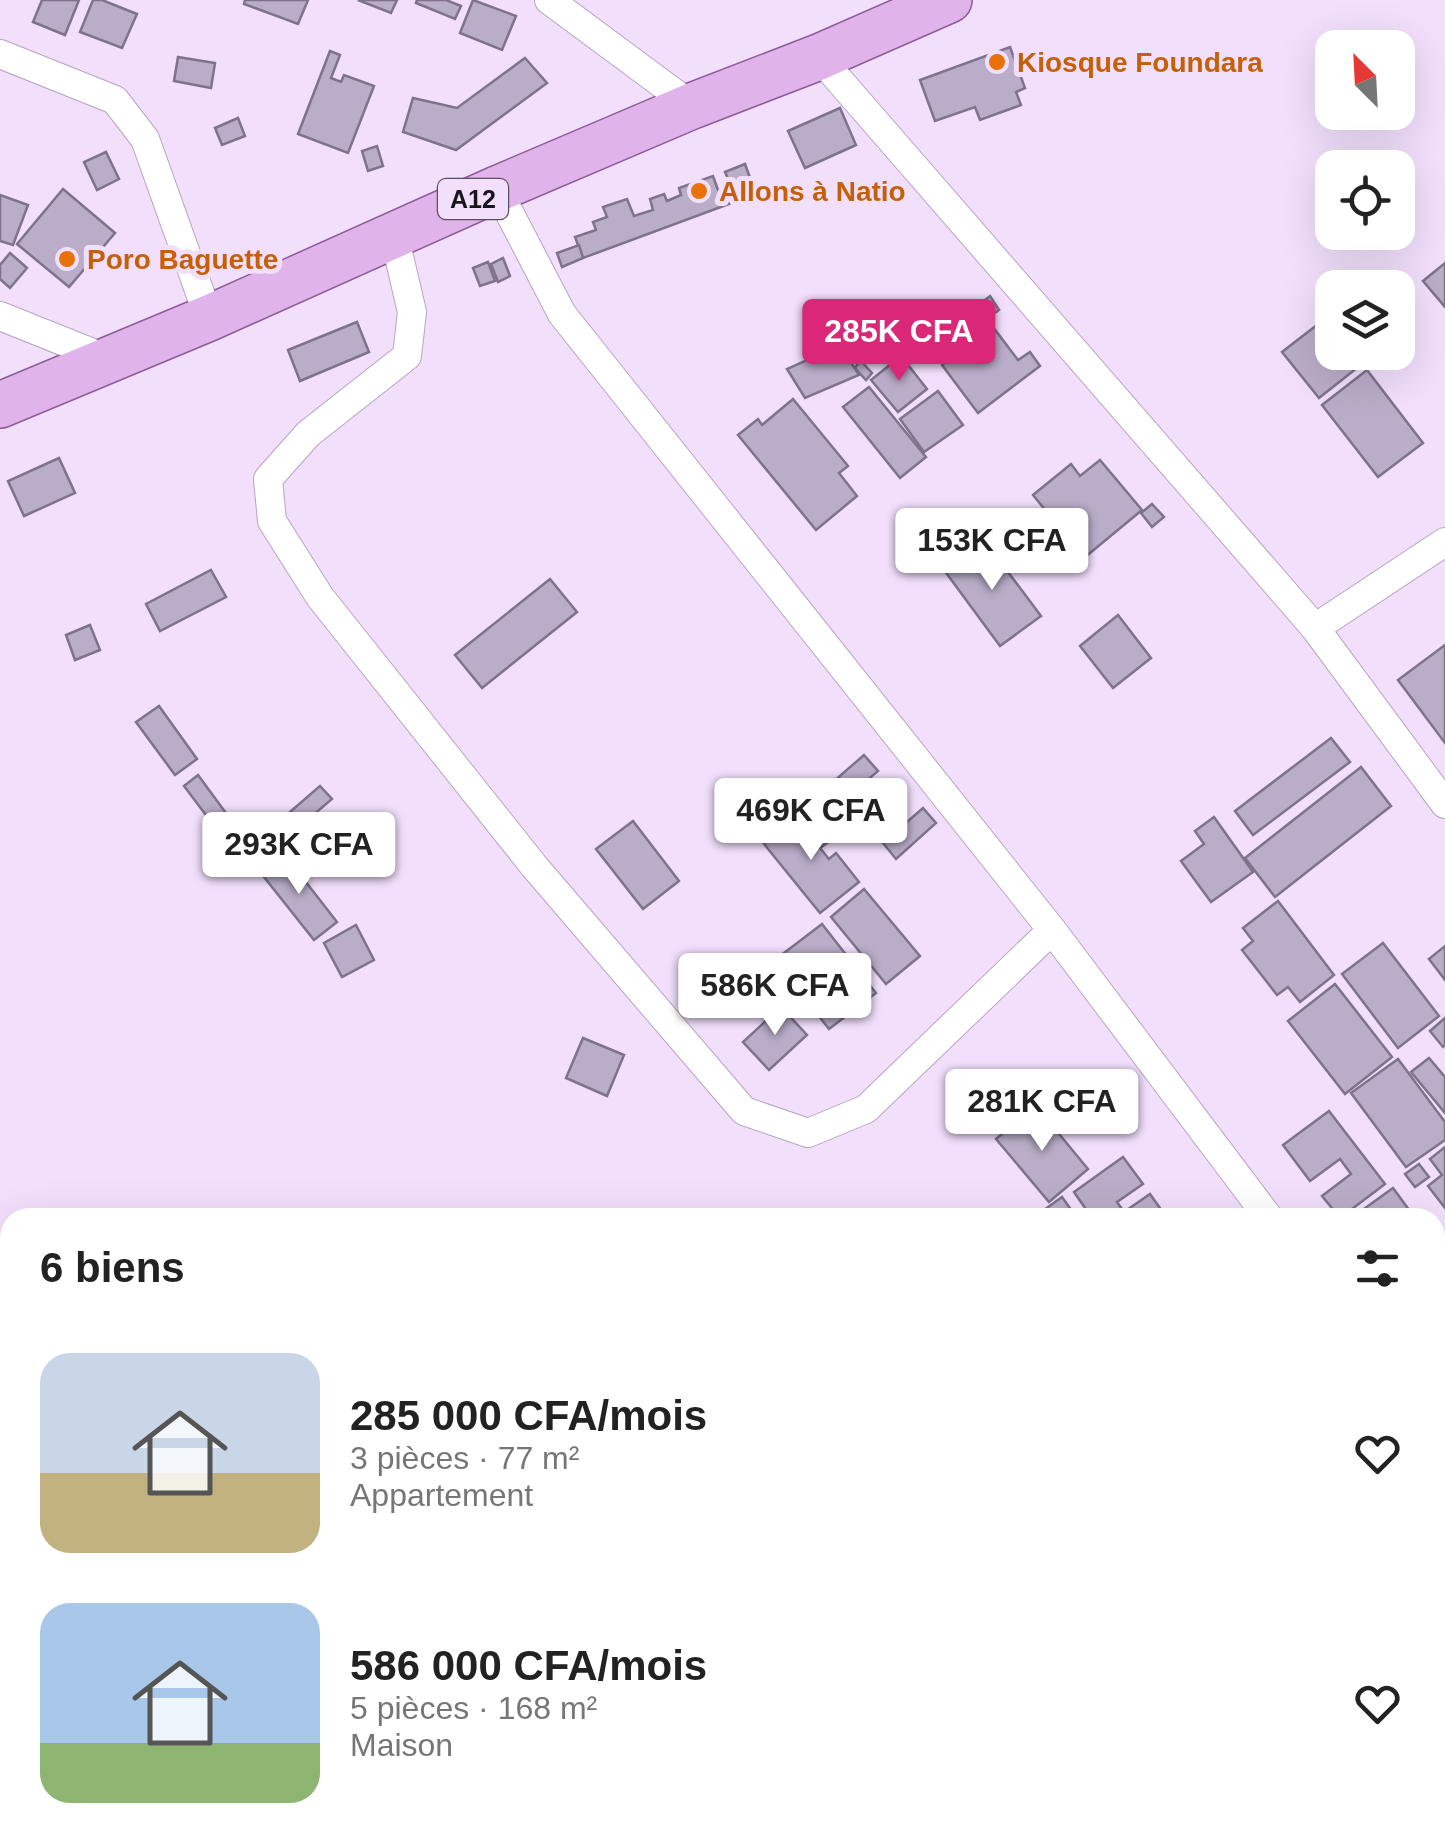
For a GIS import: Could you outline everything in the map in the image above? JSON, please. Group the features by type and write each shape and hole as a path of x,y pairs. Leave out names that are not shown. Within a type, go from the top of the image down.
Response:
{"main road":[{"name":"A12","path":"0,405 210,318 497,189 949,0"}],"street":[{"path":"548,0 692,106"},
{"path":"0,54 115,100 145,139 210,318"},
{"path":"819,57 1314,628 1445,804"},
{"path":"497,189 562,314 1052,930 1261,1208"},
{"path":"394,235 412,312 407,356 308,434 268,480 272,520 320,597 534,866 744,1111 808,1133 866,1108 1052,930"},
{"path":"0,316 110,360"},
{"path":"1314,628 1445,542"}],"building":[{"path":"42,0 79,0 65,35 33,22"},
{"path":"93,0 137,14 122,48 80,32"},
{"path":"245,0 308,0 298,24 244,4"},
{"path":"358,0 397,0 391,13"},
{"path":"446,0 461,6 455,19 416,3"},
{"path":"473,0 516,16 502,50 460,33"},
{"path":"1010,47 1025,88 1016,92 1021,105 980,120 975,107 935,121 920,80"},
{"path":"330,51 340,55 331,78 341,82 344,75 374,86 348,153 298,134"},
{"path":"178,57 215,63 211,88 174,81"},
{"path":"525,58 547,83 456,150 403,132 413,98 457,108"},
{"path":"840,108 856,145 805,168 788,131"},
{"path":"238,118 245,136 222,145 215,128"},
{"path":"377,146 383,166 368,171 362,151"},
{"path":"106,152 119,179 97,190 84,162"},
{"path":"745,164 756,194 583,258 575,237 596,230 593,222 607,217 603,207 627,199 634,216 653,210 650,199 664,194 667,201 681,195 679,188 713,176 718,190 731,186 725,172"},
{"path":"63,189 115,233 69,287 17,244"},
{"path":"0,195 28,205 13,245 0,241"},
{"path":"579,245 583,258 562,267 557,253"},
{"path":"10,253 27,268 10,288 0,279 0,265"},
{"path":"503,258 510,276 498,282 491,264"},
{"path":"488,262 495,281 480,286 473,268"},
{"path":"1445,263 1445,307 1423,281"},
{"path":"990,296 999,310 986,319 977,306"},
{"path":"357,322 369,352 300,381 288,350"},
{"path":"1315,326 1315,370 1354,370 1319,398 1282,352"},
{"path":"993,327 1018,360 1030,352 1040,366 978,413 942,365"},
{"path":"840,345 859,375 805,398 787,369"},
{"path":"901,356 927,389 898,412 871,380"},
{"path":"860,360 872,373 866,380 855,368"},
{"path":"1367,370 1423,443 1378,477 1322,405"},
{"path":"869,387 926,457 900,478 843,407"},
{"path":"938,391 963,425 924,452 900,419"},
{"path":"793,399 848,466 839,473 857,496 816,530 738,435 758,419 762,425"},
{"path":"59,458 75,493 24,516 8,481"},
{"path":"1100,460 1142,510 1084,558 1033,495 1071,464 1080,476"},
{"path":"1152,504 1164,517 1152,527 1141,513"},
{"path":"984,540 1041,616 1000,646 944,570"},
{"path":"211,570 226,597 160,631 146,604"},
{"path":"550,579 577,612 482,688 455,655"},
{"path":"1118,615 1151,658 1113,688 1080,646"},
{"path":"90,625 100,650 75,660 66,635"},
{"path":"1445,645 1445,743 1398,680"},
{"path":"159,706 197,759 175,775 136,722"},
{"path":"1331,738 1350,762 1253,835 1235,811"},
{"path":"864,755 878,771 832,811 818,795"},
{"path":"1361,767 1391,806 1275,897 1245,858"},
{"path":"198,775 234,824 221,835 184,786"},
{"path":"320,786 332,799 250,869 239,856"},
{"path":"923,808 936,823 896,859 883,843"},
{"path":"803,813 827,843 820,848 829,859 836,853 859,882 820,913 764,844"},
{"path":"1214,817 1253,872 1211,902 1181,861 1204,844 1195,831"},
{"path":"633,821 679,881 643,909 596,849"},
{"path":"284,854 337,922 314,940 260,872"},
{"path":"864,889 920,956 886,984 831,917"},
{"path":"1278,901 1334,975 1300,1002 1288,987 1277,995 1242,950 1253,941 1243,928"},
{"path":"822,924 876,993 829,1029 795,986 804,979 784,953"},
{"path":"356,925 374,960 342,977 324,943"},
{"path":"1383,943 1439,1016 1398,1048 1342,974"},
{"path":"1445,946 1445,980 1429,959"},
{"path":"1335,984 1392,1057 1345,1094 1288,1021"},
{"path":"781,1007 807,1035 769,1070 743,1042"},
{"path":"1445,1018 1445,1045 1443,1047 1430,1031"},
{"path":"583,1038 624,1055 607,1096 566,1078"},
{"path":"1429,1058 1445,1077 1445,1113 1411,1072"},
{"path":"1398,1059 1445,1122 1445,1140 1406,1167 1351,1093"},
{"path":"1036,1106 1088,1169 1049,1202 996,1139"},
{"path":"1329,1111 1385,1184 1353,1208 1332,1208 1322,1196 1351,1174 1340,1159 1310,1181 1283,1145"},
{"path":"1445,1147 1445,1208 1428,1186 1442,1175 1430,1159"},
{"path":"1123,1157 1143,1184 1117,1202 1121,1208 1085,1208 1074,1192"},
{"path":"1419,1164 1429,1177 1415,1187 1405,1174"},
{"path":"1393,1188 1408,1208 1365,1208"},
{"path":"1150,1194 1160,1208 1130,1208"},
{"path":"1062,1197 1070,1208 1047,1208"}],"place":[{"name":"Kiosque Foundara","path":"997,62"},
{"name":"Allons à Natio","path":"699,191"},
{"name":"Poro Baguette","path":"67,259"}]}
